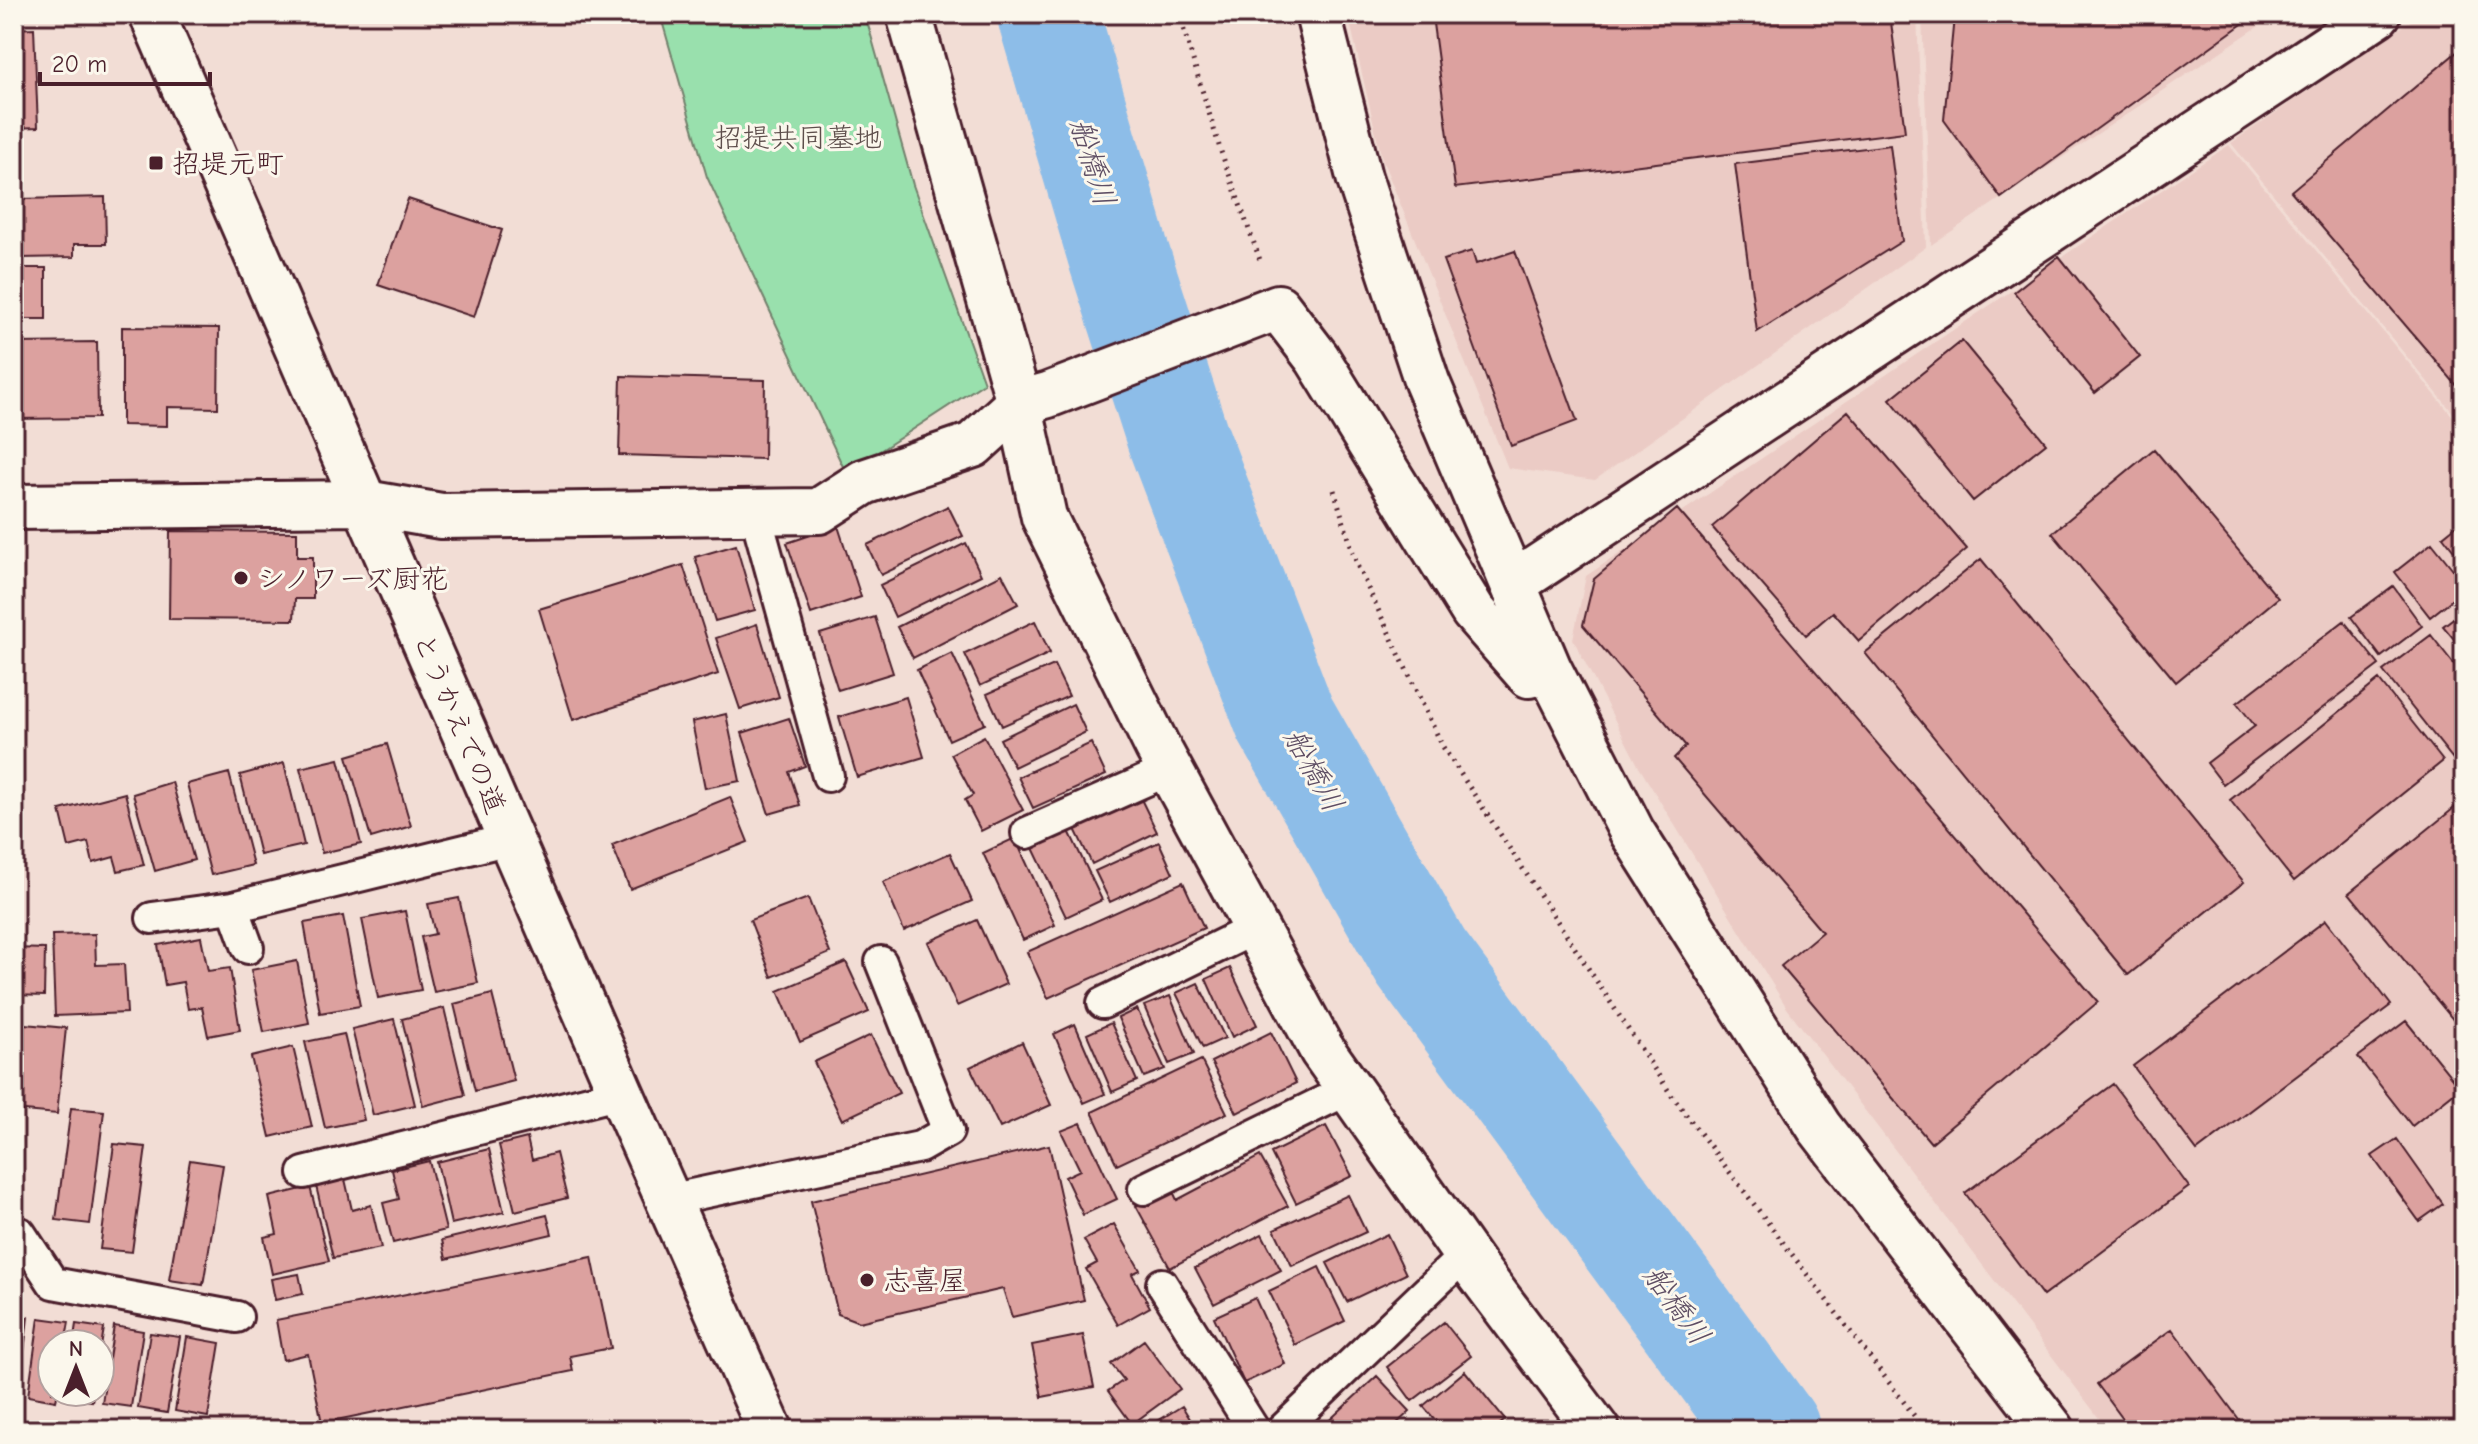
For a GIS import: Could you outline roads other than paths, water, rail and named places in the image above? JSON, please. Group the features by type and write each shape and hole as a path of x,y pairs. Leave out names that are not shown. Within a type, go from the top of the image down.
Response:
{"street":[{"name":"とうかえでの道","path":"152,14 770,1430"},
{"path":"909,14 1034,399 1044,517 1169,770 1322,1050 1466,1254 1597,1430"},
{"path":"1318,14 1359,177 1422,368 1549,669 1632,832 1819,1127 2052,1430"},
{"path":"1513,584 2378,14"},
{"path":"14,507 365,503 441,516 819,511 864,482 973,445 1034,399 1270,310 1317,358 1473,611 1529,675 1549,669"}],"lane":[{"path":"755,512 828,776"},
{"path":"1027,833 1169,770"},
{"path":"152,918 233,907 510,839"},
{"path":"233,907 248,948"},
{"path":"1103,1003 1256,928"},
{"path":"668,1200 920,1147 948,1131 881,962"},
{"path":"1144,1189 1349,1089"},
{"path":"304,1173 621,1093"},
{"path":"14,1232 20,1233 53,1283 237,1317"},
{"path":"1282,1430 1466,1254"},
{"path":"1162,1284 1254,1430"}],"waterway":[{"name":"船橋川","path":"1048,14 1119,256 1178,439 1285,719 1421,958 1769,1430"}],"place":[{"name":"招堤元町","path":"156,163"},
{"name":"シノワーズ厨花","path":"241,578"},
{"name":"志喜屋","path":"867,1280"}],"park label":[{"name":"招提共同墓地","path":"798,137"}]}
